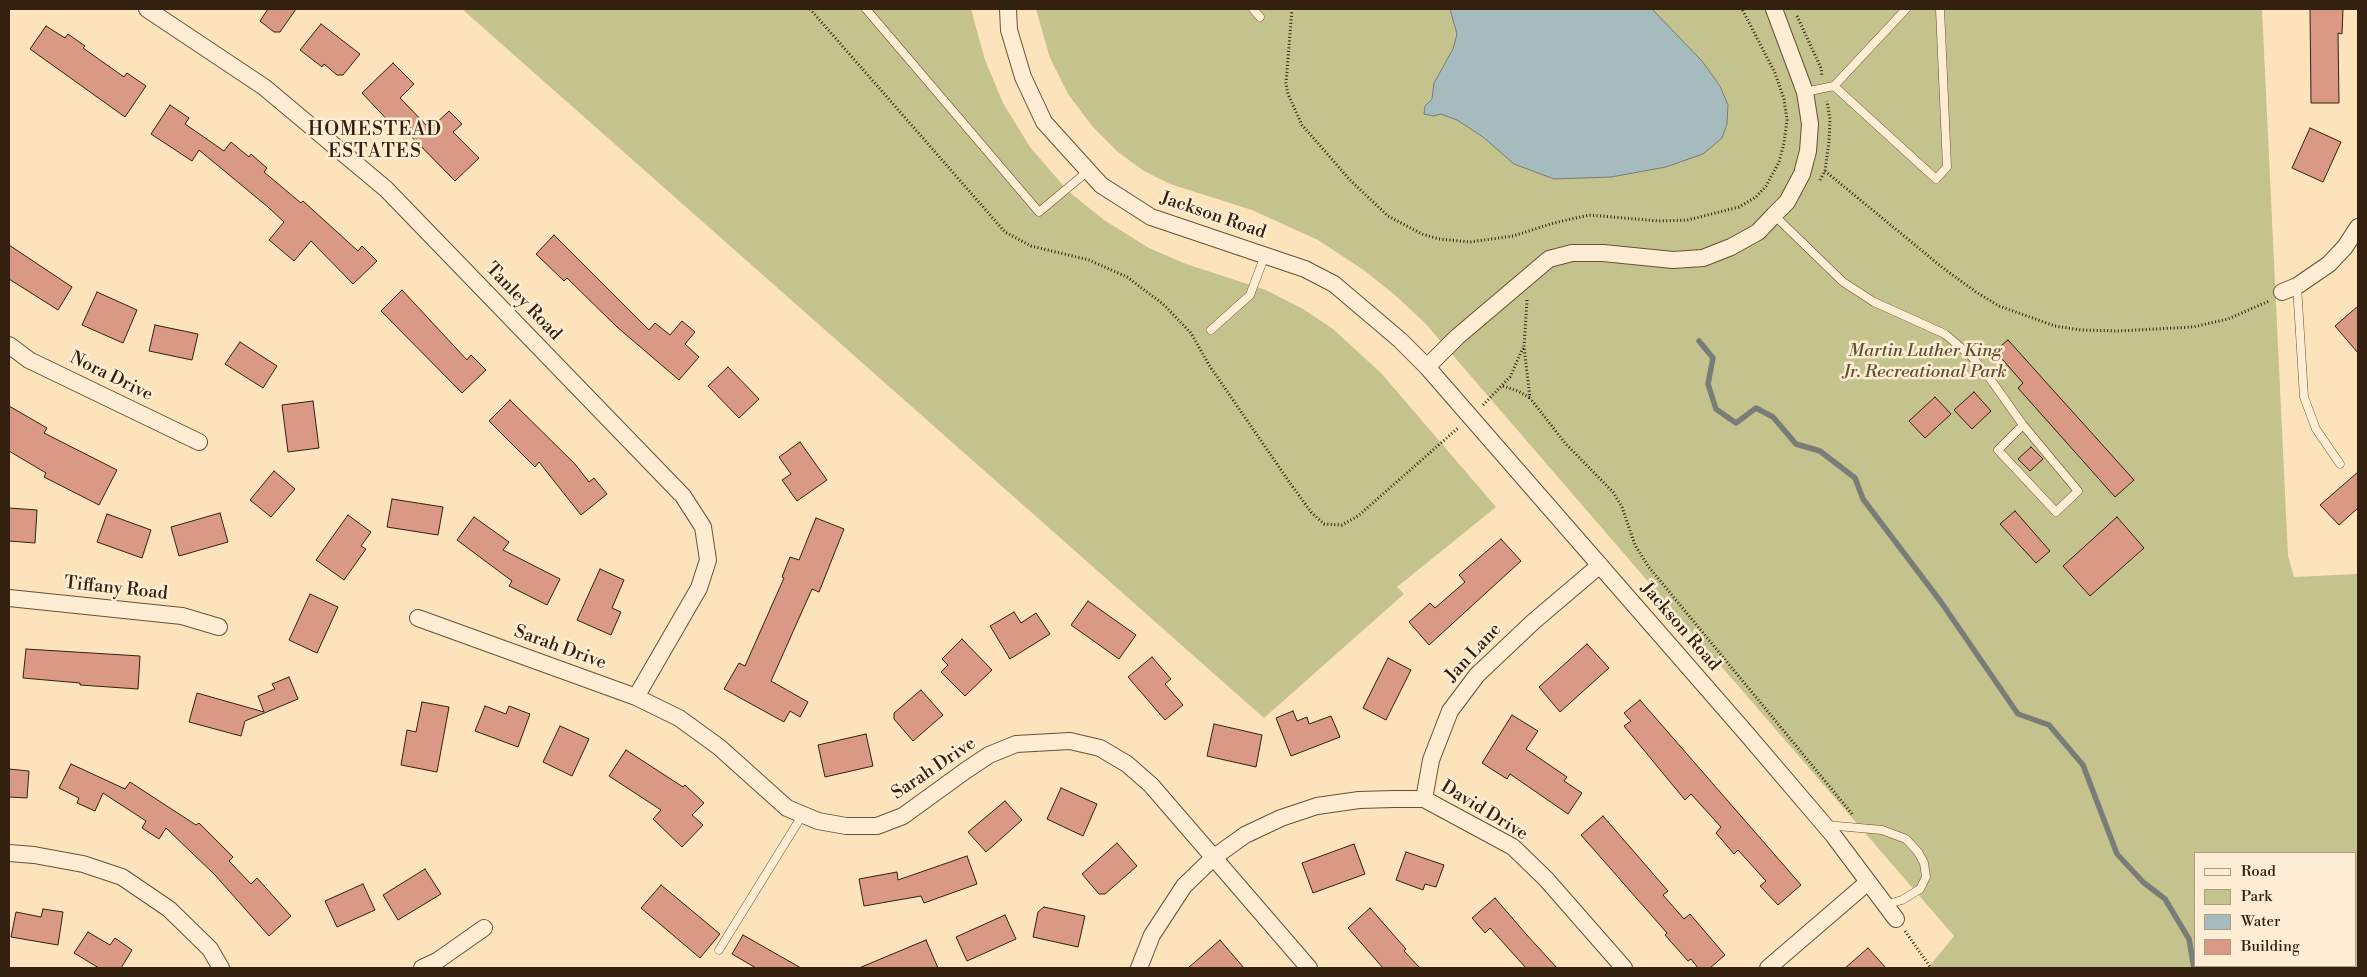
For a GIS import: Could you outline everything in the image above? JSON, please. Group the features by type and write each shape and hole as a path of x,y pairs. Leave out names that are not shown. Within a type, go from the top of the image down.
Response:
{"street":[{"name":"Tanley Road","path":"147,9 264,87 386,189 683,496 703,527 708,560 699,588 636,697"},
{"name":"Jackson Road","path":"1008,9 1009,30 1023,77 1044,122 1101,185 1151,217 1305,269 1334,284 1400,340 1427,367 1469,418 1600,565 1824,824 1896,918"},
{"path":"1427,367 1457,337 1549,259 1572,254 1595,253 1674,260 1703,258 1731,247 1758,232 1786,202 1802,174 1808,150 1810,124 1805,92 1774,9"},
{"path":"2289,289 2329,264 2345,247 2358,227"},
{"name":"Nora Drive","path":"9,345 29,360 199,442"},
{"name":"Jan Lane","path":"1424,799 1430,760 1450,711 1471,682 1533,622 1600,565"},
{"name":"Tiffany Road","path":"9,598 182,616 219,627"},
{"name":"Sarah Drive","path":"418,618 636,697 679,718 719,747 787,808 818,821 846,826 877,826 903,816 964,770 1016,744 1070,741 1100,748 1127,764 1151,785 1309,968"},
{"name":"David Drive","path":"1139,968 1152,935 1179,894 1214,858 1245,835 1281,818 1317,806 1359,800 1424,799 1513,847 1546,879 1624,968"},
{"path":"9,853 34,855 83,864 122,877 169,909 210,949 221,968"},
{"path":"1768,968 1868,882"},
{"path":"422,968 437,961 484,928"}],"lane":[{"path":"866,9 1039,212 1089,171"},
{"path":"1253,9 1260,17"},
{"path":"1805,92 1834,86 1906,9"},
{"path":"1834,86 1936,179 1947,167 1940,9"},
{"path":"1774,215 1843,282 1874,302 1945,334 1973,358 2023,425 2078,491 2056,512 1998,450 2023,425"},
{"path":"1212,330 1250,295 1265,255"},
{"path":"2289,289 2304,397 2316,429 2340,464"},
{"path":"719,950 803,814"},
{"path":"1824,824 1882,830 1906,839 1918,852 1924,863 1926,877 1920,889 1902,900 1885,905"}],"path":[{"path":"810,9 1005,232 1031,246 1089,260 1127,277 1163,304 1191,334 1209,365 1290,483 1311,512 1324,524 1342,525 1358,516 1503,386 1510,377 1524,348"},
{"path":"1292,9 1286,83 1288,94 1302,125 1350,180 1388,216 1422,234 1439,239 1470,242 1513,236 1554,223 1589,215 1659,221 1688,220 1739,207 1756,197 1766,186 1779,162 1787,120 1784,99 1776,73 1742,9"},
{"path":"1794,9 1821,68 1830,119 1825,171 1817,187"},
{"path":"1825,171 1943,268 1976,292 1999,306 2055,326 2081,330 2118,331 2168,330 2202,326 2228,319 2265,304 2289,289"},
{"path":"1530,293 1526,304 1524,348 1530,398"},
{"path":"1503,386 1518,391 1530,398 1565,443 1613,492 1622,507 1628,532 1640,556 1858,820 1859,829"},
{"path":"1896,918 1931,968"}],"green space":[{"path":"462,9 971,9 985,60 1003,103 1030,147 1068,191 1104,220 1149,248 1186,264 1266,290 1303,309 1333,329 1381,373 1496,507 1397,587 1404,594 1264,718"},
{"name":"Martin Luther King Jr. Recreational Park","path":"1036,9 2262,9 2288,556 2294,577 2358,574 2358,968 1928,968 1954,936 1425,323 1365,271 1318,240 1252,210 1170,184 1144,171 1118,152 1092,126 1068,94 1050,58"}],"water":[{"path":"1450,9 1652,9 1702,61 1720,86 1728,105 1727,124 1722,138 1703,154 1666,167 1611,177 1554,179 1514,164 1483,137 1457,120 1441,114 1433,116 1424,114 1425,106 1432,99 1434,83 1453,49 1457,34"}],"building":[{"path":"268,9 296,9 280,32 274,32 260,21"},
{"path":"2310,9 2343,9 2342,34 2338,33 2339,103 2311,103"},
{"path":"321,24 360,54 343,75 337,75 324,64 322,67 300,50"},
{"path":"46,26 65,38 68,34 85,46 83,48 124,77 127,73 146,86 125,117 30,49"},
{"path":"393,63 414,84 400,98 430,129 449,111 462,124 453,132 479,158 455,181 398,123 394,127 362,93"},
{"path":"170,105 189,118 185,124 224,151 231,142 249,157 251,154 267,168 264,172 301,203 303,201 358,251 362,246 377,261 353,284 311,241 294,261 269,240 284,222 268,207 199,150 192,161 151,134"},
{"path":"2310,128 2341,142 2323,182 2292,168"},
{"path":"554,235 649,330 655,323 670,335 682,321 695,332 685,344 699,357 679,380 617,327 567,278 564,281 536,254"},
{"path":"9,245 72,287 58,310 9,279"},
{"path":"402,290 467,360 471,355 486,370 462,393 381,311"},
{"path":"97,292 137,310 123,343 82,325"},
{"path":"2358,306 2358,353 2335,326"},
{"path":"155,325 198,334 192,360 149,351"},
{"path":"2008,340 2134,480 2115,497 2018,388 2023,383 1995,351"},
{"path":"240,342 277,366 263,388 225,364"},
{"path":"728,367 759,399 739,418 708,386"},
{"path":"1974,392 1991,411 1972,429 1954,410"},
{"path":"1935,397 1951,414 1925,438 1909,421"},
{"path":"510,400 575,464 589,482 594,478 607,494 581,515 539,462 535,467 489,421"},
{"path":"313,401 319,448 288,452 282,405"},
{"path":"9,406 47,428 44,433 117,470 99,505 44,477 46,473 9,451"},
{"path":"800,442 827,480 797,501 782,480 791,474 779,457"},
{"path":"2031,447 2043,459 2030,471 2018,459"},
{"path":"274,471 295,489 271,517 250,500"},
{"path":"2358,472 2358,508 2339,525 2320,505"},
{"path":"392,499 443,507 438,535 387,527"},
{"path":"9,508 37,510 35,543 9,541"},
{"path":"2015,511 2050,551 2036,563 2000,524"},
{"path":"220,513 228,542 179,556 171,527"},
{"path":"107,514 151,530 142,558 97,542"},
{"path":"348,515 371,532 361,546 366,549 344,580 316,560"},
{"path":"474,517 509,542 503,550 560,579 547,605 509,586 512,581 457,540"},
{"path":"2117,517 2144,548 2090,596 2063,566"},
{"path":"816,518 844,529 819,592 812,589 771,681 808,702 800,717 790,711 784,722 724,689 739,663 745,666 784,578 782,577 790,557 799,560"},
{"path":"1501,539 1521,561 1429,645 1409,622 1430,603 1435,608 1465,582 1459,575"},
{"path":"600,569 624,580 612,608 621,612 611,635 577,620"},
{"path":"310,594 338,607 317,653 289,640"},
{"path":"1088,601 1136,635 1119,659 1071,625"},
{"path":"1014,612 1021,623 1036,613 1050,634 1010,659 990,626"},
{"path":"962,639 992,670 965,696 941,672 948,665 942,659"},
{"path":"1587,644 1609,668 1560,712 1539,687"},
{"path":"26,649 140,656 138,689 80,685 80,683 23,678"},
{"path":"1152,657 1171,679 1165,684 1183,705 1165,720 1128,677"},
{"path":"1388,658 1411,670 1386,720 1363,708"},
{"path":"289,677 298,699 245,721 241,736 189,722 197,693 264,712 258,696 275,689 272,684"},
{"path":"921,690 943,715 913,741 894,719 894,713"},
{"path":"1640,700 1801,885 1778,905 1760,886 1766,881 1738,850 1734,854 1716,833 1721,827 1691,794 1685,800 1624,726 1631,721 1624,713"},
{"path":"422,702 449,707 437,772 401,765 407,730 416,732"},
{"path":"485,706 506,714 509,706 530,714 518,747 475,731"},
{"path":"1293,711 1297,721 1307,717 1309,724 1331,716 1340,737 1291,756 1276,718"},
{"path":"1512,715 1538,731 1526,749 1567,777 1564,781 1582,793 1568,814 1510,774 1507,779 1482,763"},
{"path":"1214,724 1262,735 1256,767 1207,756"},
{"path":"560,726 589,739 572,776 543,762"},
{"path":"866,734 873,766 825,777 818,745"},
{"path":"626,750 683,787 685,785 704,803 692,815 703,825 682,847 653,819 661,810 609,776"},
{"path":"71,764 125,789 130,782 196,825 199,823 233,857 229,861 251,884 257,878 291,916 269,936 215,875 166,828 159,839 142,828 146,821 103,793 95,811 77,803 79,798 59,788"},
{"path":"9,769 29,771 27,798 9,797"},
{"path":"1061,788 1097,804 1083,836 1047,819"},
{"path":"1005,801 1022,820 986,852 968,832"},
{"path":"1603,816 1668,891 1663,895 1684,919 1690,914 1725,955 1710,968 1698,968 1691,959 1688,961 1665,935 1667,933 1581,835"},
{"path":"1117,843 1137,866 1105,894 1099,894 1082,874"},
{"path":"1354,844 1365,874 1313,893 1302,863"},
{"path":"1406,852 1444,865 1436,887 1425,884 1423,890 1396,880"},
{"path":"967,856 977,884 924,903 921,896 864,906 859,879 897,872 898,880"},
{"path":"425,869 441,894 398,920 383,895"},
{"path":"363,884 375,910 337,927 325,901"},
{"path":"661,885 720,934 700,958 641,908"},
{"path":"1495,898 1557,968 1526,968 1490,928 1485,933 1472,918"},
{"path":"1044,907 1085,916 1078,947 1033,937 1038,912"},
{"path":"1370,908 1420,968 1383,968 1348,928"},
{"path":"43,909 63,912 58,945 11,937 16,912 41,917"},
{"path":"1005,915 1016,939 967,961 956,937"},
{"path":"88,932 110,945 115,938 132,950 121,968 99,968 74,953"},
{"path":"743,935 801,968 756,968 732,954"},
{"path":"926,940 938,968 859,968"},
{"path":"1220,940 1244,968 1188,968"},
{"path":"1868,948 1886,968 1845,968"}],"waterway":[{"path":"1699,341 1713,358 1708,384 1716,409 1736,423 1756,408 1773,417 1796,444 1820,451 1855,478 1863,499 1941,602 2018,714 2049,725 2083,765 2117,854 2143,882 2165,899 2189,939 2194,968"}],"district":[{"name":"HOMESTEAD ESTATES","path":"375,141"}]}
